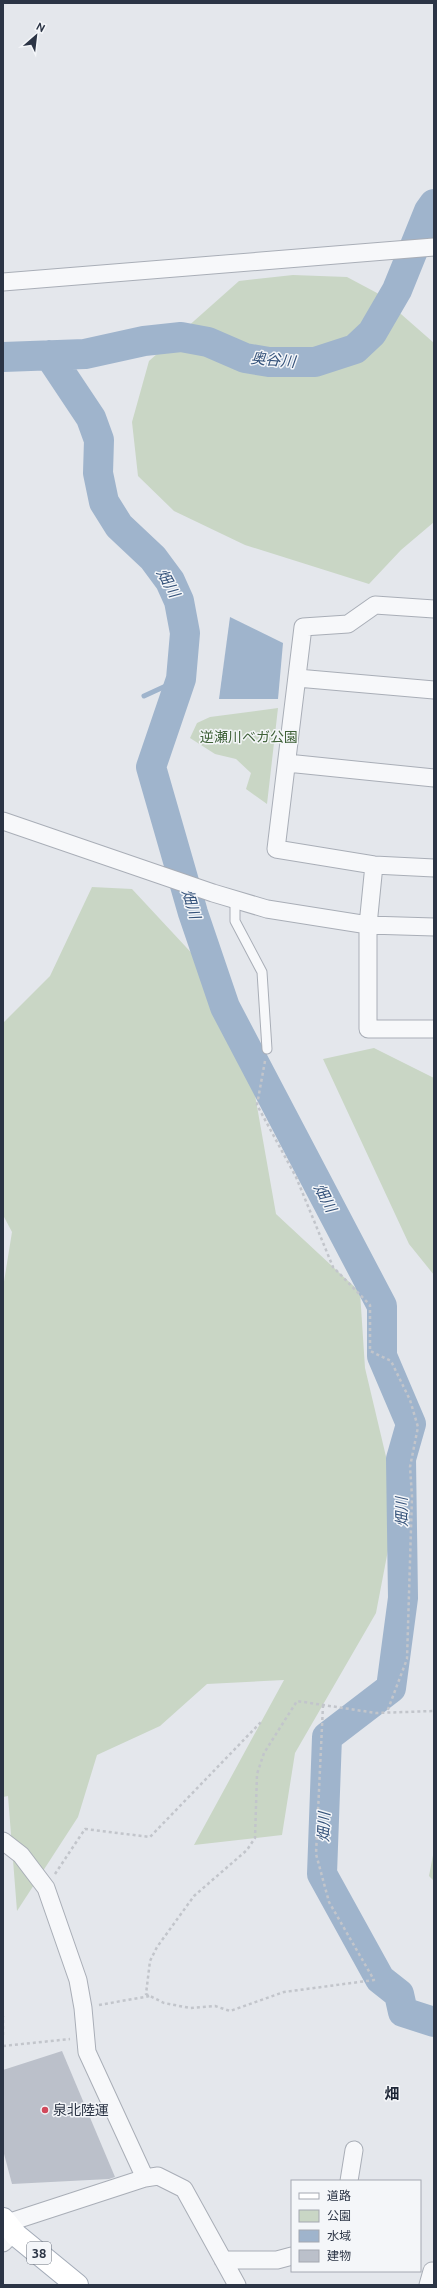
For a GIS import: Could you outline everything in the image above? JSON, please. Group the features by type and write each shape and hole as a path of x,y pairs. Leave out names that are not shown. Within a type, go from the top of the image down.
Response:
{"main road":[{"name":"38","path":"7,2229 77,2285"}],"street":[{"path":"3,282 434,247"},
{"path":"434,609 375,605 348,624 303,627 276,849 374,865 434,868"},
{"path":"297,678 434,690"},
{"path":"287,763 434,778"},
{"path":"3,821 213,893 266,909 368,925 434,927"},
{"path":"374,865 368,925 368,1029 434,1029"},
{"path":"3,1841 21,1855 46,1888 71,1954 83,2008 86,2052 145,2178"},
{"path":"349,2180 354,2150"},
{"path":"7,2229 145,2178 158,2176 184,2189 238,2285"},
{"path":"224,2260 277,2260 291,2256"}],"lane":[{"path":"235,899 235,921 262,972 267,1049"}],"path":[{"path":"267,1049 257,1106 296,1177 333,1267 370,1305 370,1350 391,1361 410,1400 418,1427 410,1467 412,1496 407,1659 387,1712"},
{"path":"323,1705 316,1854 329,1902 374,1980 284,1992 230,2011 215,2006 190,2008 177,2006 164,2003 146,1994 150,1961 157,1947 194,1896 247,1850 255,1838 257,1774 264,1754 297,1701 376,1713 434,1711"},
{"path":"46,1888 85,1829 150,1837 261,1722"},
{"path":"83,2008 150,1996"},
{"path":"3,2016 3,2035"},
{"path":"3,2046 86,2038"}],"green space":[{"path":"293,275 347,277 377,293 434,343 434,522 401,550 369,584 245,545 174,511 138,476 132,422 149,361 239,281"},
{"name":"逆瀬川ベガ公園","path":"278,708 267,804 246,789 251,773 236,759 215,754 190,738 197,723 210,717"},
{"path":"92,887 132,889 239,1004 276,1214 360,1292 365,1368 397,1503 376,1613 295,1753 282,1835 194,1845 284,1680 207,1684 160,1726 97,1755 78,1817 17,1911 8,1796 3,1797 3,1288 12,1232 3,1215 3,1023 50,976"},
{"path":"374,1048 434,1078 434,1275 409,1244 323,1059"},
{"path":"434,1850 434,1881 429,1876"}],"water":[{"path":"230,617 283,643 278,699 219,699"}],"building":[{"name":"泉北陸運","path":"62,2051 115,2177 109,2179 12,2184 3,2150 3,2070"}],"waterway":[{"name":"奥谷川","path":"3,357 85,354 144,341 181,337 208,342 245,358 269,362 315,362 355,349 372,333 397,290 429,211 434,204"},
{"name":"畑川","path":"49,355 91,418 99,440 98,473 104,502 119,526 153,558 170,581 179,601 185,633 181,679 151,767 193,913 225,1007 382,1306 382,1356 411,1424 401,1459 403,1598 391,1688 327,1737 322,1874 380,1979 399,1994 403,2012 434,2022"},
{"path":"144,696 181,679"}],"place":[{"name":"泉北陸運","path":"45,2110"}],"district":[{"name":"畑","path":"392,2094"}]}
